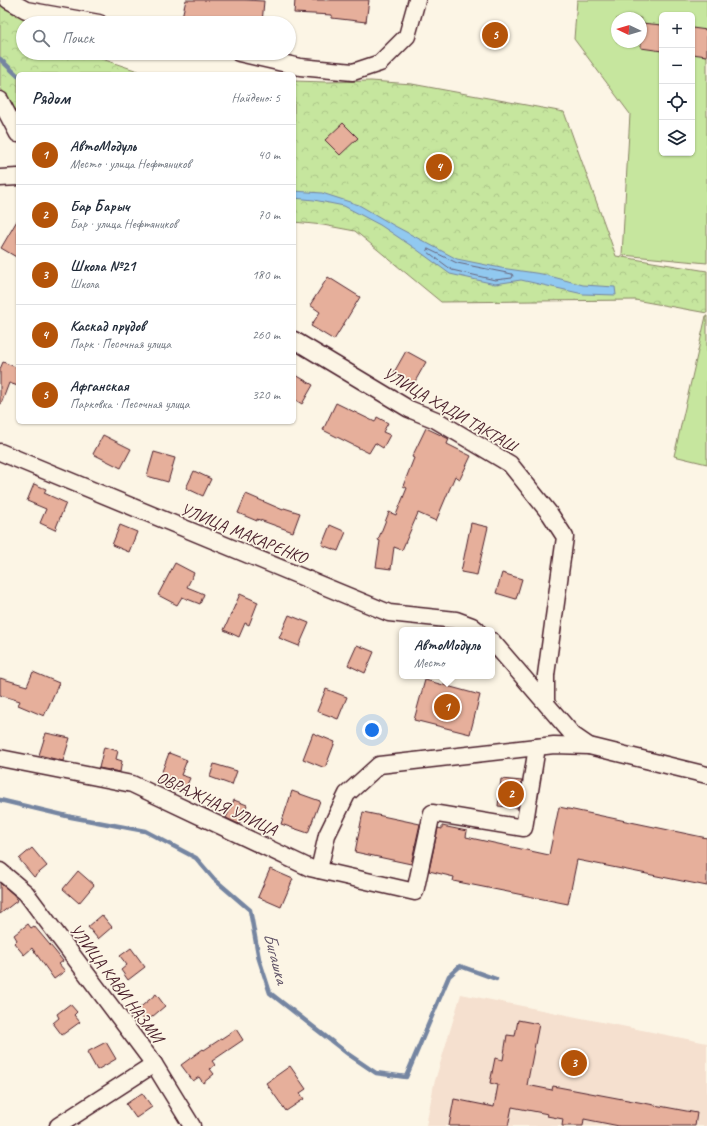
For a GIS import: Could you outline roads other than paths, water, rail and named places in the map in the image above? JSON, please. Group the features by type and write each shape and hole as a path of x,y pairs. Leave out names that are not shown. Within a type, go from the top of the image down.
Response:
{"street":[{"path":"8,0 26,10 60,16"},
{"path":"270,60 300,67 353,72 380,63 406,36 417,0"},
{"path":"0,100 16,130"},
{"path":"0,178 16,177"},
{"name":"УЛИЦА ХАДИ ТАКТАШ","path":"296,341 410,409 436,420 510,464 550,514 565,537 546,675 546,703"},
{"name":"УЛИЦА МАКАРЕНКО","path":"0,452 389,613 456,620 473,627"},
{"path":"495,645 573,735 589,746"},
{"path":"319,870 327,835 347,794 379,765 554,745 589,746 707,775"},
{"name":"ОВРАЖНАЯ УЛИЦА","path":"0,758 132,784 310,868 415,892 432,813 524,828 537,747"},
{"name":"УЛИЦА КАВИ НАЗМИ","path":"0,871 26,893 154,1064 192,1126"},
{"path":"58,1126 154,1064"}],"water":[{"path":"296,191 322,193 359,205 457,259 501,268 542,274 583,285 615,287 616,295 583,294 521,280 495,284 450,274 380,225 344,206 296,198"}],"waterway":[{"path":"0,59 16,74"},
{"name":"Бигашка","path":"0,800 71,817 145,831 196,858 214,879 250,910 259,959 270,993 348,1054 376,1073 406,1077 449,976 460,966 496,979"}],"place":[{"name":"Афганская","path":"495,35"},
{"name":"Каскад прудов","path":"439,167"},
{"name":"АвтоМодуль","path":"447,707"},
{"name":"Бар Барыч","path":"511,794"},
{"name":"Школа №21","path":"574,1063"}]}
